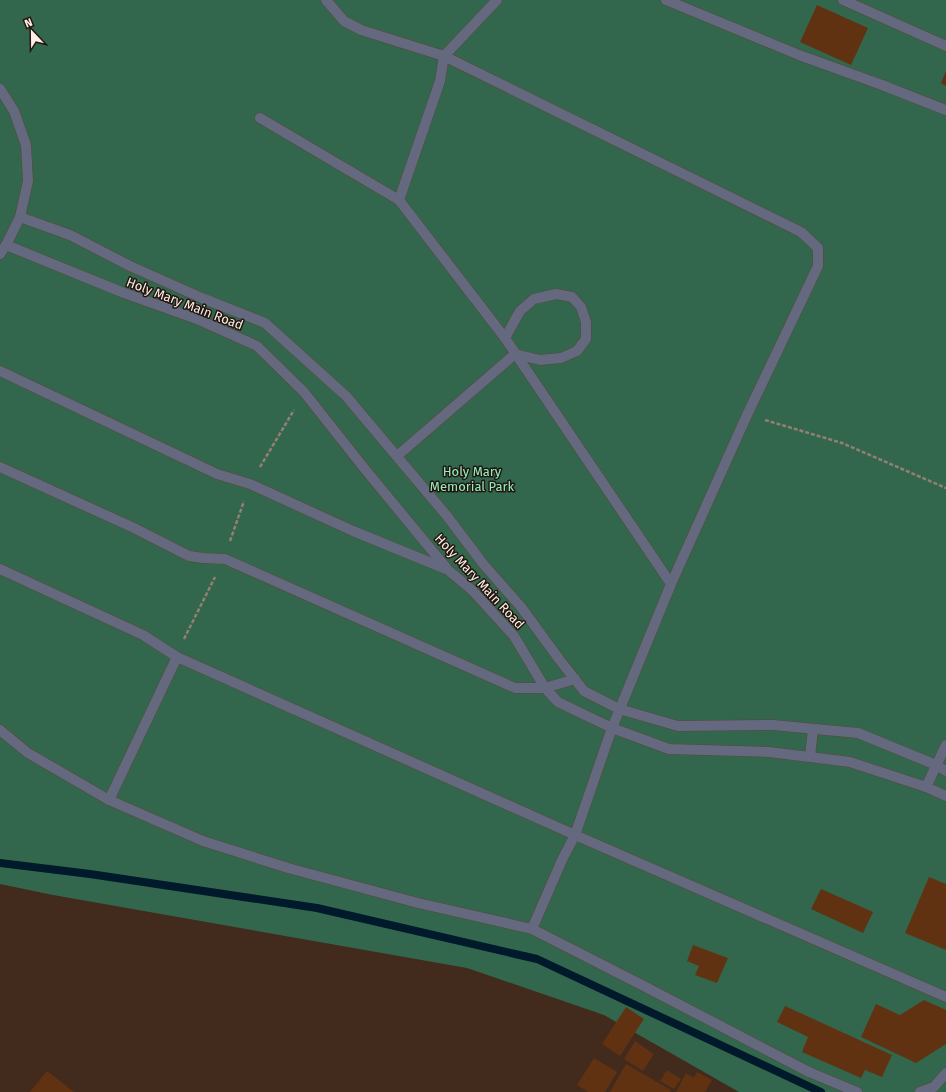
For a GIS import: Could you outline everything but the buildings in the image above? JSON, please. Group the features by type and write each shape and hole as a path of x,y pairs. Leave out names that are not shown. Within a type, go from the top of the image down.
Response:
{"lane":[{"path":"326,0 344,21 361,30 444,56 801,232 818,248 818,266 747,414 671,584 619,709 575,835 562,860 532,929"},
{"path":"399,200 440,81 444,56 497,0"},
{"path":"666,0 799,55 946,110"},
{"path":"843,0 946,46"},
{"path":"0,89 14,111 26,145 28,181 20,217 0,254"},
{"path":"260,118 399,200 505,338 671,584"},
{"name":"Holy Mary Main Road","path":"20,217 70,235 130,266 202,298 265,323 346,396 398,456 447,516 484,565 521,607 584,691 619,709 678,726 773,725 858,734 946,771"},
{"name":"Holy Mary Main Road","path":"6,245 124,293 197,319 257,346 304,392 448,570 473,591 514,636 545,688 558,702 612,728 669,749 769,752 850,762 926,787 946,796"},
{"path":"505,338 520,311 534,300 556,294 572,297 581,306 586,322 586,339 577,350 561,358 540,360 515,354"},
{"path":"398,456 515,354"},
{"path":"0,371 217,474 250,484 353,531 448,570"},
{"path":"0,467 134,528 189,556 203,558 225,558 515,688 545,688 575,679"},
{"path":"0,569 143,635 177,657 575,835 946,997"},
{"path":"109,800 177,657"},
{"path":"810,757 813,729"},
{"path":"0,730 28,753 109,800 203,840 288,868 418,903 532,929 809,1072 856,1092"},
{"path":"926,787 946,745"},
{"path":"920,1092 934,1087 946,1073"}],"path":[{"path":"177,657 186,633 225,558 250,484 304,392"},
{"path":"747,414 842,443 946,488"}],"green space":[{"name":"Holy Mary Memorial Park","path":"0,0 946,0 946,1092 739,1092 604,1015 467,968 53,895 0,884"}],"waterway":[{"path":"0,863 90,874 317,908 537,959 821,1092"}]}
